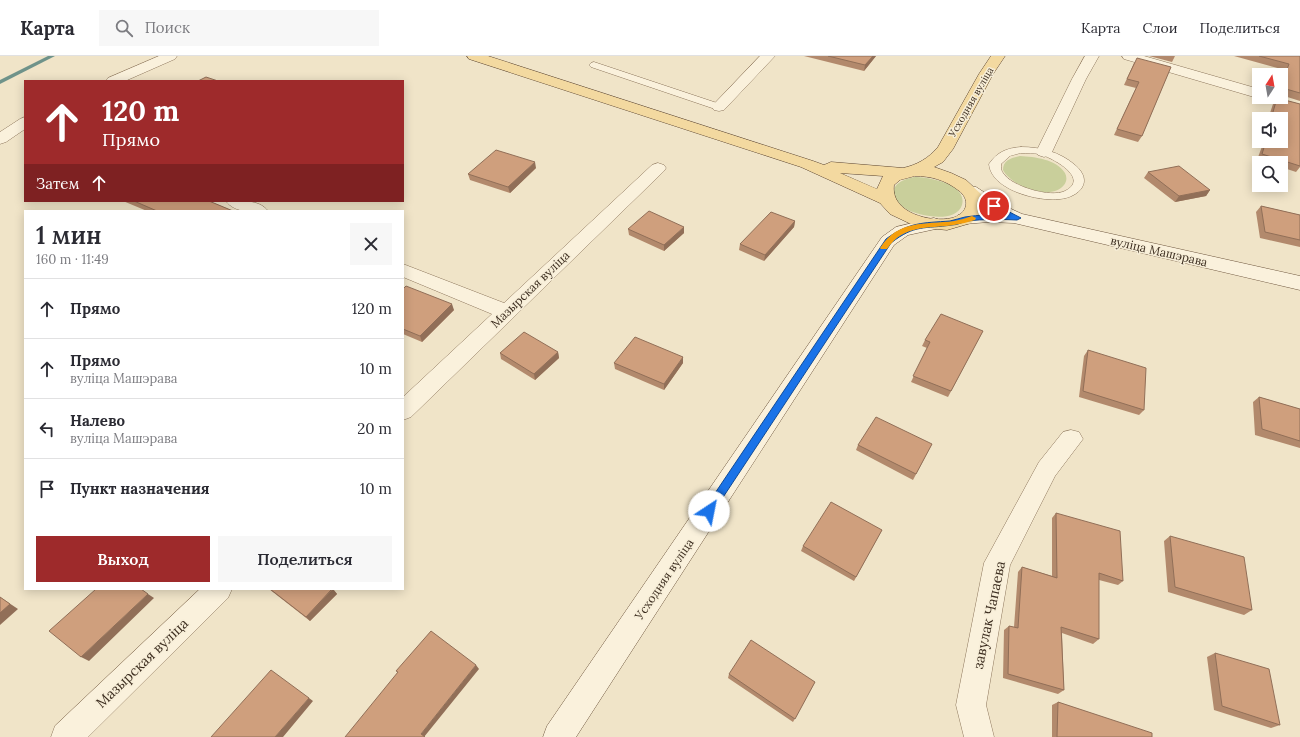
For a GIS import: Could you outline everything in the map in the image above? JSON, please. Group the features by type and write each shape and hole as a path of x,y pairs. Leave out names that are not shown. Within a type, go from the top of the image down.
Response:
{"main road":[{"path":"474,56 808,164 889,203 901,214 916,221 934,224 953,223 964,219"},
{"name":"Усходняя вуліца","path":"889,203 884,192 885,186 889,180 937,159 945,149 986,74 998,56"},
{"name":"Усходняя вуліца","path":"945,149 966,188 974,199 975,207 971,214 964,219"},
{"path":"808,164 867,171 938,173 966,188"}],"street":[{"path":"115,80 170,56"},
{"path":"719,107 768,56"},
{"path":"1044,152 1079,79 1092,56"},
{"path":"1129,56 1252,92"},
{"path":"0,139 24,123"},
{"name":"Мазырская вуліца","path":"404,411 658,168"},
{"name":"вуліца Машэрава","path":"966,188 1002,211 1017,218"},
{"path":"237,202 257,210"},
{"name":"Усходняя вуліца","path":"558,737 888,241 892,228 889,203"},
{"name":"вуліца Машэрава","path":"964,219 989,217 1017,218 1300,283"},
{"name":"Усходняя вуліца","path":"888,241 902,231 934,224"},
{"path":"404,270 506,312"},
{"name":"завулак Чапаева","path":"979,737 971,705 997,563 1046,469 1071,439"},
{"name":"Мазырская вуліца","path":"66,737 218,590"}],"lane":[{"path":"594,65 719,107"},
{"path":"1021,150 1044,152 1070,165 1077,173 1079,180 1077,187 1068,193 1053,196 1030,194 1007,184 996,172 995,164 999,157 1009,152 1021,150"}],"green space":[{"path":"1020,156 1045,160 1061,168 1066,176 1065,184 1058,190 1050,192 1041,192 1022,186 1007,176 1003,170 1004,164 1008,160"},
{"path":"914,177 928,178 953,186 959,191 962,197 962,205 958,211 952,215 936,217 919,214 906,209 898,202 894,192 898,183"}],"building":[{"path":"828,56 873,56 865,65"},
{"path":"1259,56 1300,56 1300,93 1288,90 1288,68 1289,64"},
{"path":"1137,58 1171,67 1142,136 1117,129 1139,82 1127,79"},
{"path":"206,77 215,80 200,80"},
{"path":"1288,101 1300,104 1300,166 1288,162 1288,156 1268,156 1262,154 1264,148 1288,148 1288,112 1273,112 1275,104 1288,104"},
{"path":"496,150 535,162 508,187 468,174"},
{"path":"1179,166 1210,190 1179,196 1148,172"},
{"path":"136,202 211,202 231,210 155,210"},
{"path":"1261,206 1300,215 1300,240 1265,232"},
{"path":"649,211 684,227 664,245 628,229"},
{"path":"771,212 795,221 765,255 740,244"},
{"path":"406,286 452,304 420,336 404,329 404,288"},
{"path":"941,314 983,331 951,391 913,376 930,342 925,340"},
{"path":"524,332 558,352 534,374 500,353"},
{"path":"635,337 683,357 664,384 614,363"},
{"path":"1088,350 1146,368 1144,410 1083,391"},
{"path":"1259,397 1300,409 1300,441 1262,429"},
{"path":"876,417 932,444 916,474 858,445"},
{"path":"831,502 882,530 856,577 803,546"},
{"path":"1056,513 1120,531 1123,581 1099,573 1099,639 1061,627 1064,690 1008,674 1009,626 1018,628 1022,567 1057,578"},
{"path":"1170,536 1244,557 1252,610 1175,587"},
{"path":"95,590 142,590 148,594 81,657 49,631"},
{"path":"271,590 331,590 306,617"},
{"path":"0,597 10,604 0,613"},
{"path":"431,631 476,665 421,734 425,737 345,737 398,672 396,671"},
{"path":"751,640 815,682 795,719 729,674"},
{"path":"1215,653 1269,669 1280,725 1222,706"},
{"path":"271,670 309,698 275,737 211,737"},
{"path":"1058,702 1152,733 1152,737 1057,737"}],"waterway":[{"path":"0,82 52,56"}],"slow traffic":[{"path":"884,248 888,241 902,231 934,224 953,223 972,218"}],"route":[{"path":"709,511 888,241 902,231 916,227 953,223 964,219 989,217 1017,218 994,206"}]}
